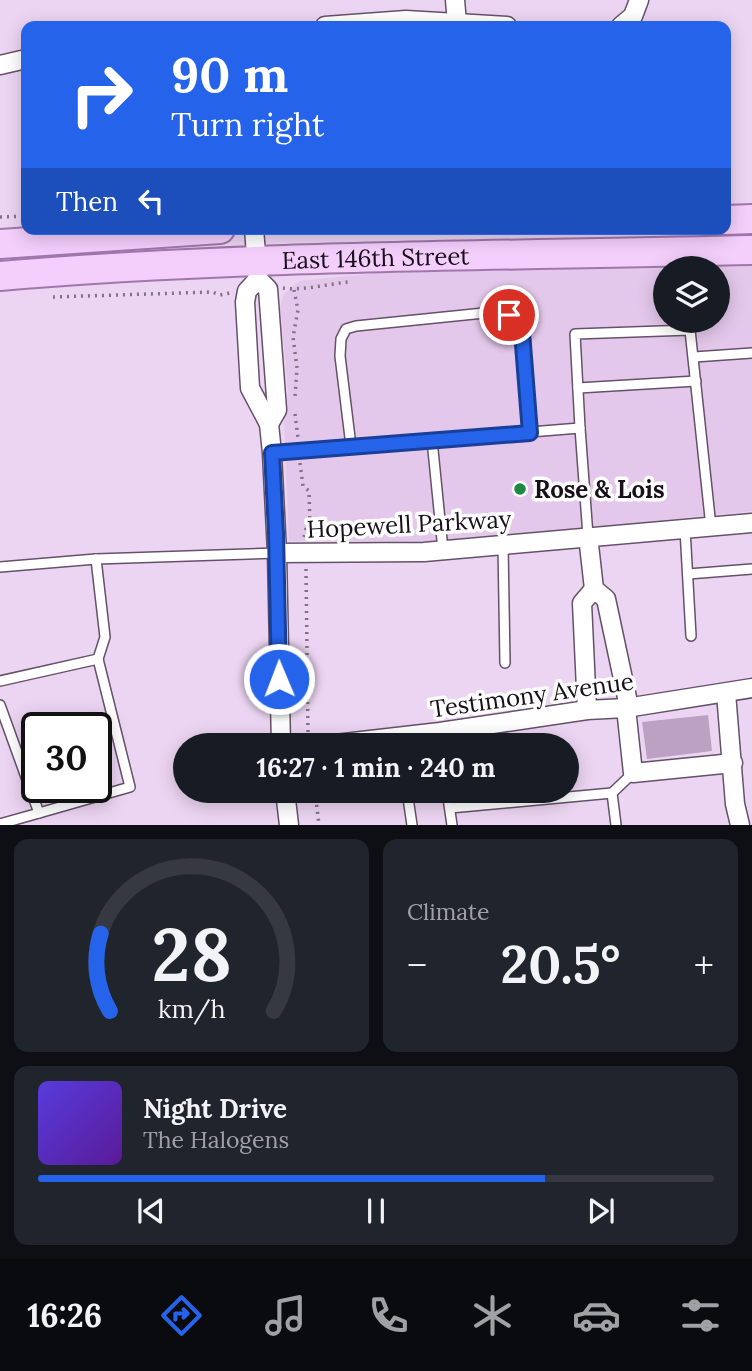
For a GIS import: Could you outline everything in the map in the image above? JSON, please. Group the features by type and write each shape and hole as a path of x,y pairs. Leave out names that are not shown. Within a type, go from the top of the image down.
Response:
{"main road":[{"path":"731,219 752,219"},
{"path":"0,244 132,235"},
{"name":"East 146th Street","path":"0,276 116,267 257,270 752,250"}],"street":[{"path":"455,0 457,21"},
{"path":"627,21 633,16 639,0"},
{"path":"392,21 423,21"},
{"path":"0,65 21,60"},
{"path":"254,235 257,270 268,289 277,410 269,424"},
{"path":"257,270 245,302 250,388 269,424 272,453 281,733"},
{"name":"Hopewell Parkway","path":"277,553 443,550 752,523"},
{"path":"588,536 594,589 607,599 628,707 633,773 733,763"},
{"path":"587,710 582,603 594,589"},
{"name":"Testimony Avenue","path":"471,733 587,710 628,707 752,688"},
{"path":"726,692 735,804 740,825"},
{"path":"286,803 289,825"}],"lane":[{"path":"351,446 340,356 341,339 346,329 498,312 517,320 522,332 530,433"},
{"path":"588,536 575,334 690,330 710,527"},
{"path":"694,357 752,353"},
{"path":"578,388 696,381"},
{"path":"272,453 580,428"},
{"path":"432,440 443,550"},
{"path":"685,529 691,636"},
{"path":"503,545 505,663"},
{"path":"0,567 96,559 277,553"},
{"path":"0,824 130,787 98,659 105,636 96,559"},
{"path":"688,574 752,569"},
{"path":"0,681 98,659"},
{"path":"0,705 39,813"},
{"path":"450,808 612,793 633,773"},
{"path":"612,793 616,825"},
{"path":"409,803 412,825"},
{"path":"449,803 452,825"}],"path":[{"path":"0,217 21,216"},
{"path":"295,290 298,310 293,337 297,368 294,405 303,486 309,491 310,525 304,534 313,733"},
{"path":"49,297 229,293"},
{"path":"316,803 319,825"}],"shaded area":[{"path":"730,260 752,260 752,511 490,538 428,542 289,541 284,421 288,392 280,308 284,294 299,281 433,267 653,262 653,333 730,333"},
{"path":"708,715 712,751 647,759 642,722"}],"place":[{"name":"Rose & Lois","path":"520,489"}],"route":[{"path":"279,679 272,453 530,433 522,332 517,320 509,315"}]}
